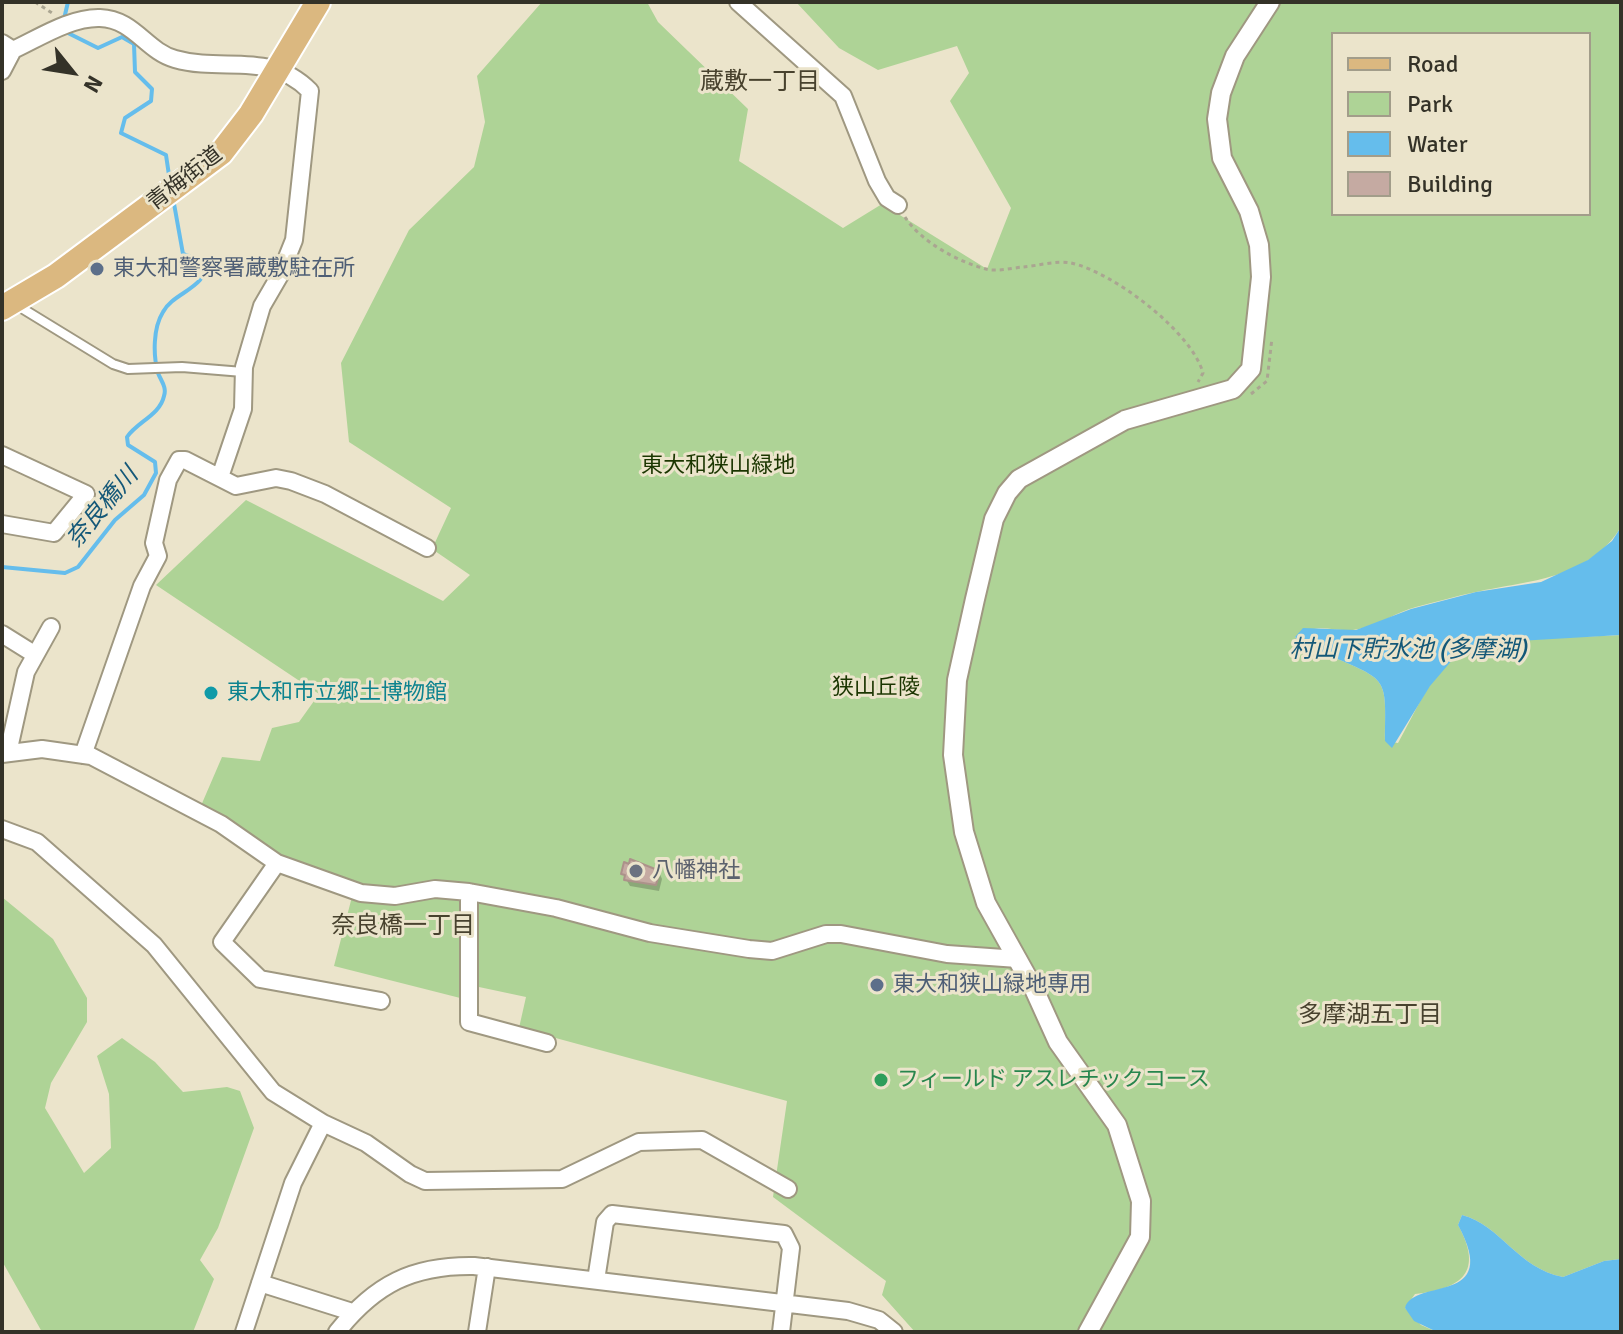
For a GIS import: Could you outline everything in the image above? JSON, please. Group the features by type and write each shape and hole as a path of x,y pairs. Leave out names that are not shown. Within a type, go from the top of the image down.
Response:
{"main road":[{"name":"青梅街道","path":"8,306 184,182 228,146 318,2"}],"street":[{"path":"738,2 843,96 877,181 887,198 898,205"},
{"path":"1088,1332 1140,1237 1141,1201 1117,1125 1058,1042 1018,959 986,903 964,832 953,755 957,680 994,519 1007,493 1019,479 1125,420 1233,389 1251,369 1261,277 1259,245 1249,211 1222,158 1217,119 1221,93 1235,56 1270,2"},
{"path":"2,71 8,46 93,18 116,21 133,28 175,59 278,67 310,91 294,240 262,306 244,372 243,409 220,477"},
{"path":"2,455 86,494 54,533 2,524"},
{"path":"83,755 142,586 158,556 154,543 172,467 185,460 236,486 276,478 291,481 335,499 376,524 427,548"},
{"path":"51,627 26,672 5,754 42,749 83,755 221,824 277,863 361,893 395,896 435,889 469,892 556,908 650,933 737,948 772,951 826,934 841,934 947,954 1018,959"},
{"path":"2,634 34,654"},
{"path":"2,829 37,842 154,945 273,1092 323,1123 366,1143 425,1181 562,1179 639,1142 702,1140 788,1189"},
{"path":"277,863 222,942 260,979 381,1001"},
{"path":"469,892 469,1022 547,1043"},
{"path":"244,1332 293,1183 323,1123"},
{"path":"596,1280 605,1222 612,1214 784,1234 791,1248 781,1332"},
{"path":"337,1332 352,1312 383,1288 418,1271 441,1265 487,1267 785,1302 865,1314 894,1332"},
{"path":"477,1332 487,1267"},
{"path":"260,1283 352,1312"}],"lane":[{"path":"8,306 113,364 128,369 182,367 244,372"}],"path":[{"path":"898,205 914,231 988,270 1069,262 1129,290 1199,358 1203,373 1199,382 1187,387"},
{"path":"1250,395 1267,381 1272,335"}],"green space":[{"name":"狭山丘陵","path":"542,2 647,2 658,22 748,109 739,161 843,228 882,204 987,269 1011,208 950,101 969,73 957,46 878,70 839,48 796,2 1621,2 1621,527 1608,545 1592,558 1556,575 1416,607 1359,629 1319,628 1295,637 1306,646 1363,670 1380,683 1385,704 1385,741 1398,743 1423,696 1456,655 1487,644 1510,641 1621,635 1621,1259 1604,1261 1563,1277 1533,1265 1488,1228 1462,1215 1458,1225 1469,1255 1464,1275 1445,1288 1415,1294 1405,1308 1421,1325 1437,1332 915,1332 882,1295 886,1281 773,1197 787,1101 519,1028 526,997 479,987 476,1002 334,966 354,889 291,868 200,808 222,757 260,761 272,728 299,722 319,694 156,585 246,500 443,601 470,575 432,549 451,508 349,442 341,363 409,230 474,167 485,122 477,76"},
{"path":"2,897 53,939 87,998 87,1022 51,1083 45,1108 84,1173 111,1148 109,1094 97,1056 122,1038 155,1062 183,1092 227,1087 240,1091 254,1128 218,1228 200,1260 214,1279 193,1332 42,1332 2,1261"}],"water":[{"name":"村山下貯水池 (多摩湖)","path":"1621,527 1621,635 1501,642 1459,652 1430,686 1392,748 1385,741 1385,704 1380,683 1363,670 1310,648 1295,637 1303,628 1356,630 1411,609 1476,592 1541,582 1588,560 1612,541"},
{"path":"1462,1215 1488,1228 1533,1265 1563,1277 1604,1261 1621,1259 1621,1332 1437,1332 1414,1321 1405,1308 1412,1299 1463,1279 1470,1268 1469,1251 1458,1225"}],"building":[{"path":"630,859 660,871 656,885 624,880 625,875 621,874 624,862 629,864"}],"waterway":[{"name":"奈良橋川","path":"64,19 68,2"},
{"name":"奈良橋川","path":"66,32 98,48 122,37 134,44 135,72 152,89 151,101 125,118 121,133 166,155 170,182"},
{"name":"奈良橋川","path":"2,567 65,573 78,567 115,520 144,495 156,473 155,462 128,445 127,437 158,408 165,393 155,358 160,318 168,305 196,284 205,271 205,262 183,254 173,198"}],"place":[{"name":"東大和警察署蔵敷駐在所","path":"97,269"},
{"name":"東大和市立郷土博物館","path":"211,693"},
{"name":"八幡神社","path":"636,871"},
{"name":"東大和狭山緑地専用","path":"877,985"},
{"name":"フィールド アスレチックコース","path":"881,1080"}],"district":[{"name":"蔵敷一丁目","path":"760,83"},
{"name":"奈良橋一丁目","path":"403,927"},
{"name":"多摩湖五丁目","path":"1370,1016"}],"park label":[{"name":"東大和狭山緑地","path":"718,466"}]}
